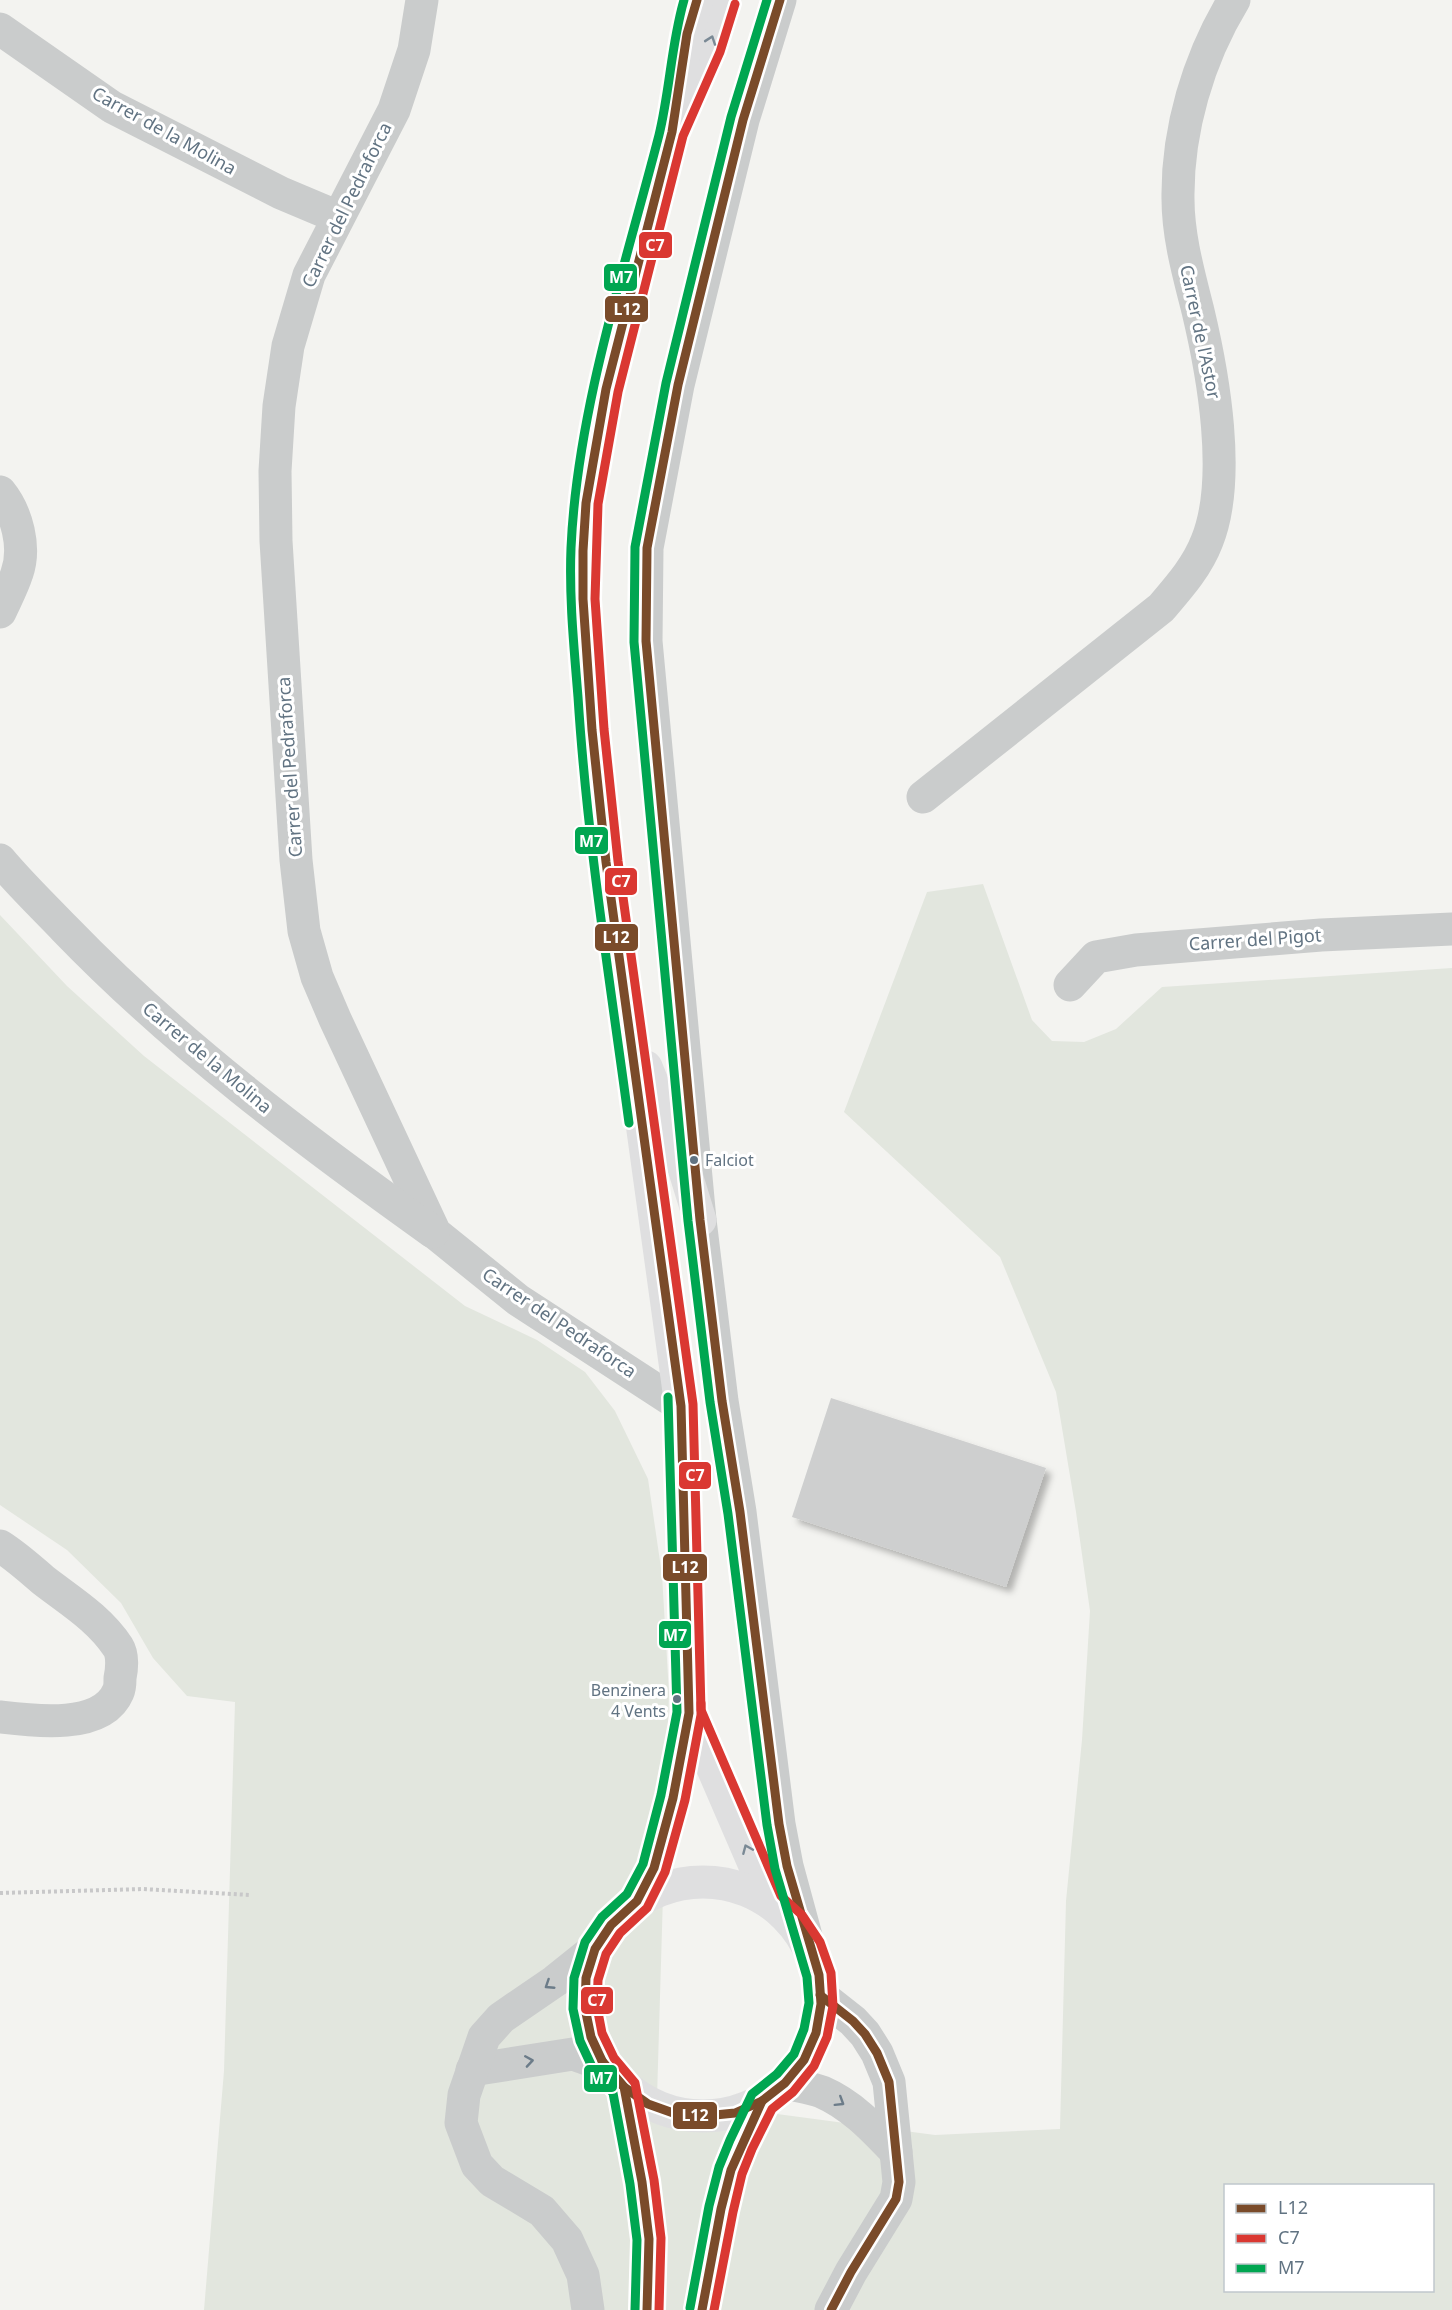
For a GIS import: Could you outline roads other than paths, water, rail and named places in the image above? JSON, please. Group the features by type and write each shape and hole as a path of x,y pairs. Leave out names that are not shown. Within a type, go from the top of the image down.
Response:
{"main road":[{"path":"637,1901 654,1868 673,1798 689,1713 681,1406 606,862 592,730 583,599 583,551 586,503 606,389 672,132 687,34 697,0"},
{"path":"672,132 709,47 724,0"},
{"path":"628,1023 675,1139 700,1220"},
{"path":"689,1713 771,1903"},
{"path":"647,2310 649,2239 642,2182 631,2133 614,2076 591,2037 585,2008 586,1978 595,1949 611,1924 637,1901 658,1890 686,1882 716,1882 745,1889 771,1903 793,1922 809,1947 819,1975 820,1995 816,2033 804,2060 773,2092 731,2170 721,2209 702,2310"},
{"path":"614,2076 648,2104 676,2114 705,2116 735,2113 773,2092"}],"street":[{"name":"Carrer del Pedraforca","path":"422,0 414,50 394,110 309,275 288,346 278,417 275,471 276,541 296,860 304,931 317,977 370,1098 435,1233 518,1300 681,1406"},
{"path":"780,0 743,120 681,373 647,548 646,641 700,1220 722,1401 740,1512 779,1824 787,1866 809,1947"},
{"name":"Carrer de l'Astor","path":"924,797 1161,608 1190,574 1208,540 1216,503 1218,464 1216,415 1211,370 1185,257 1178,201 1181,146 1197,79 1222,20 1234,0"},
{"name":"Carrer de la Molina","path":"0,29 112,107 281,193 338,217"},
{"path":"0,492 15,521 21,547 18,571 0,612"},
{"name":"Carrer de la Molina","path":"0,860 109,974 231,1081 347,1171 435,1233"},
{"name":"Carrer del Pigot","path":"1070,985 1096,957 1136,950 1321,935 1452,929"},
{"path":"0,1546 82,1608 105,1629 120,1650 122,1669 118,1692 107,1707 83,1719 56,1721 0,1718"},
{"path":"588,2310 583,2274 567,2240 542,2211 492,2181 477,2165 461,2123 464,2095 484,2037 501,2018 555,1982 595,1949"},
{"path":"820,1995 853,2021 877,2053 889,2082 899,2182 896,2199 851,2272 831,2310"},
{"path":"472,2070 573,2054 614,2076"},
{"path":"773,2092 820,2091 841,2101 865,2120 896,2152"}],"place":[{"name":"Falciot","path":"694,1160"},
{"name":"Benzinera 4 Vents","path":"677,1699"}]}
